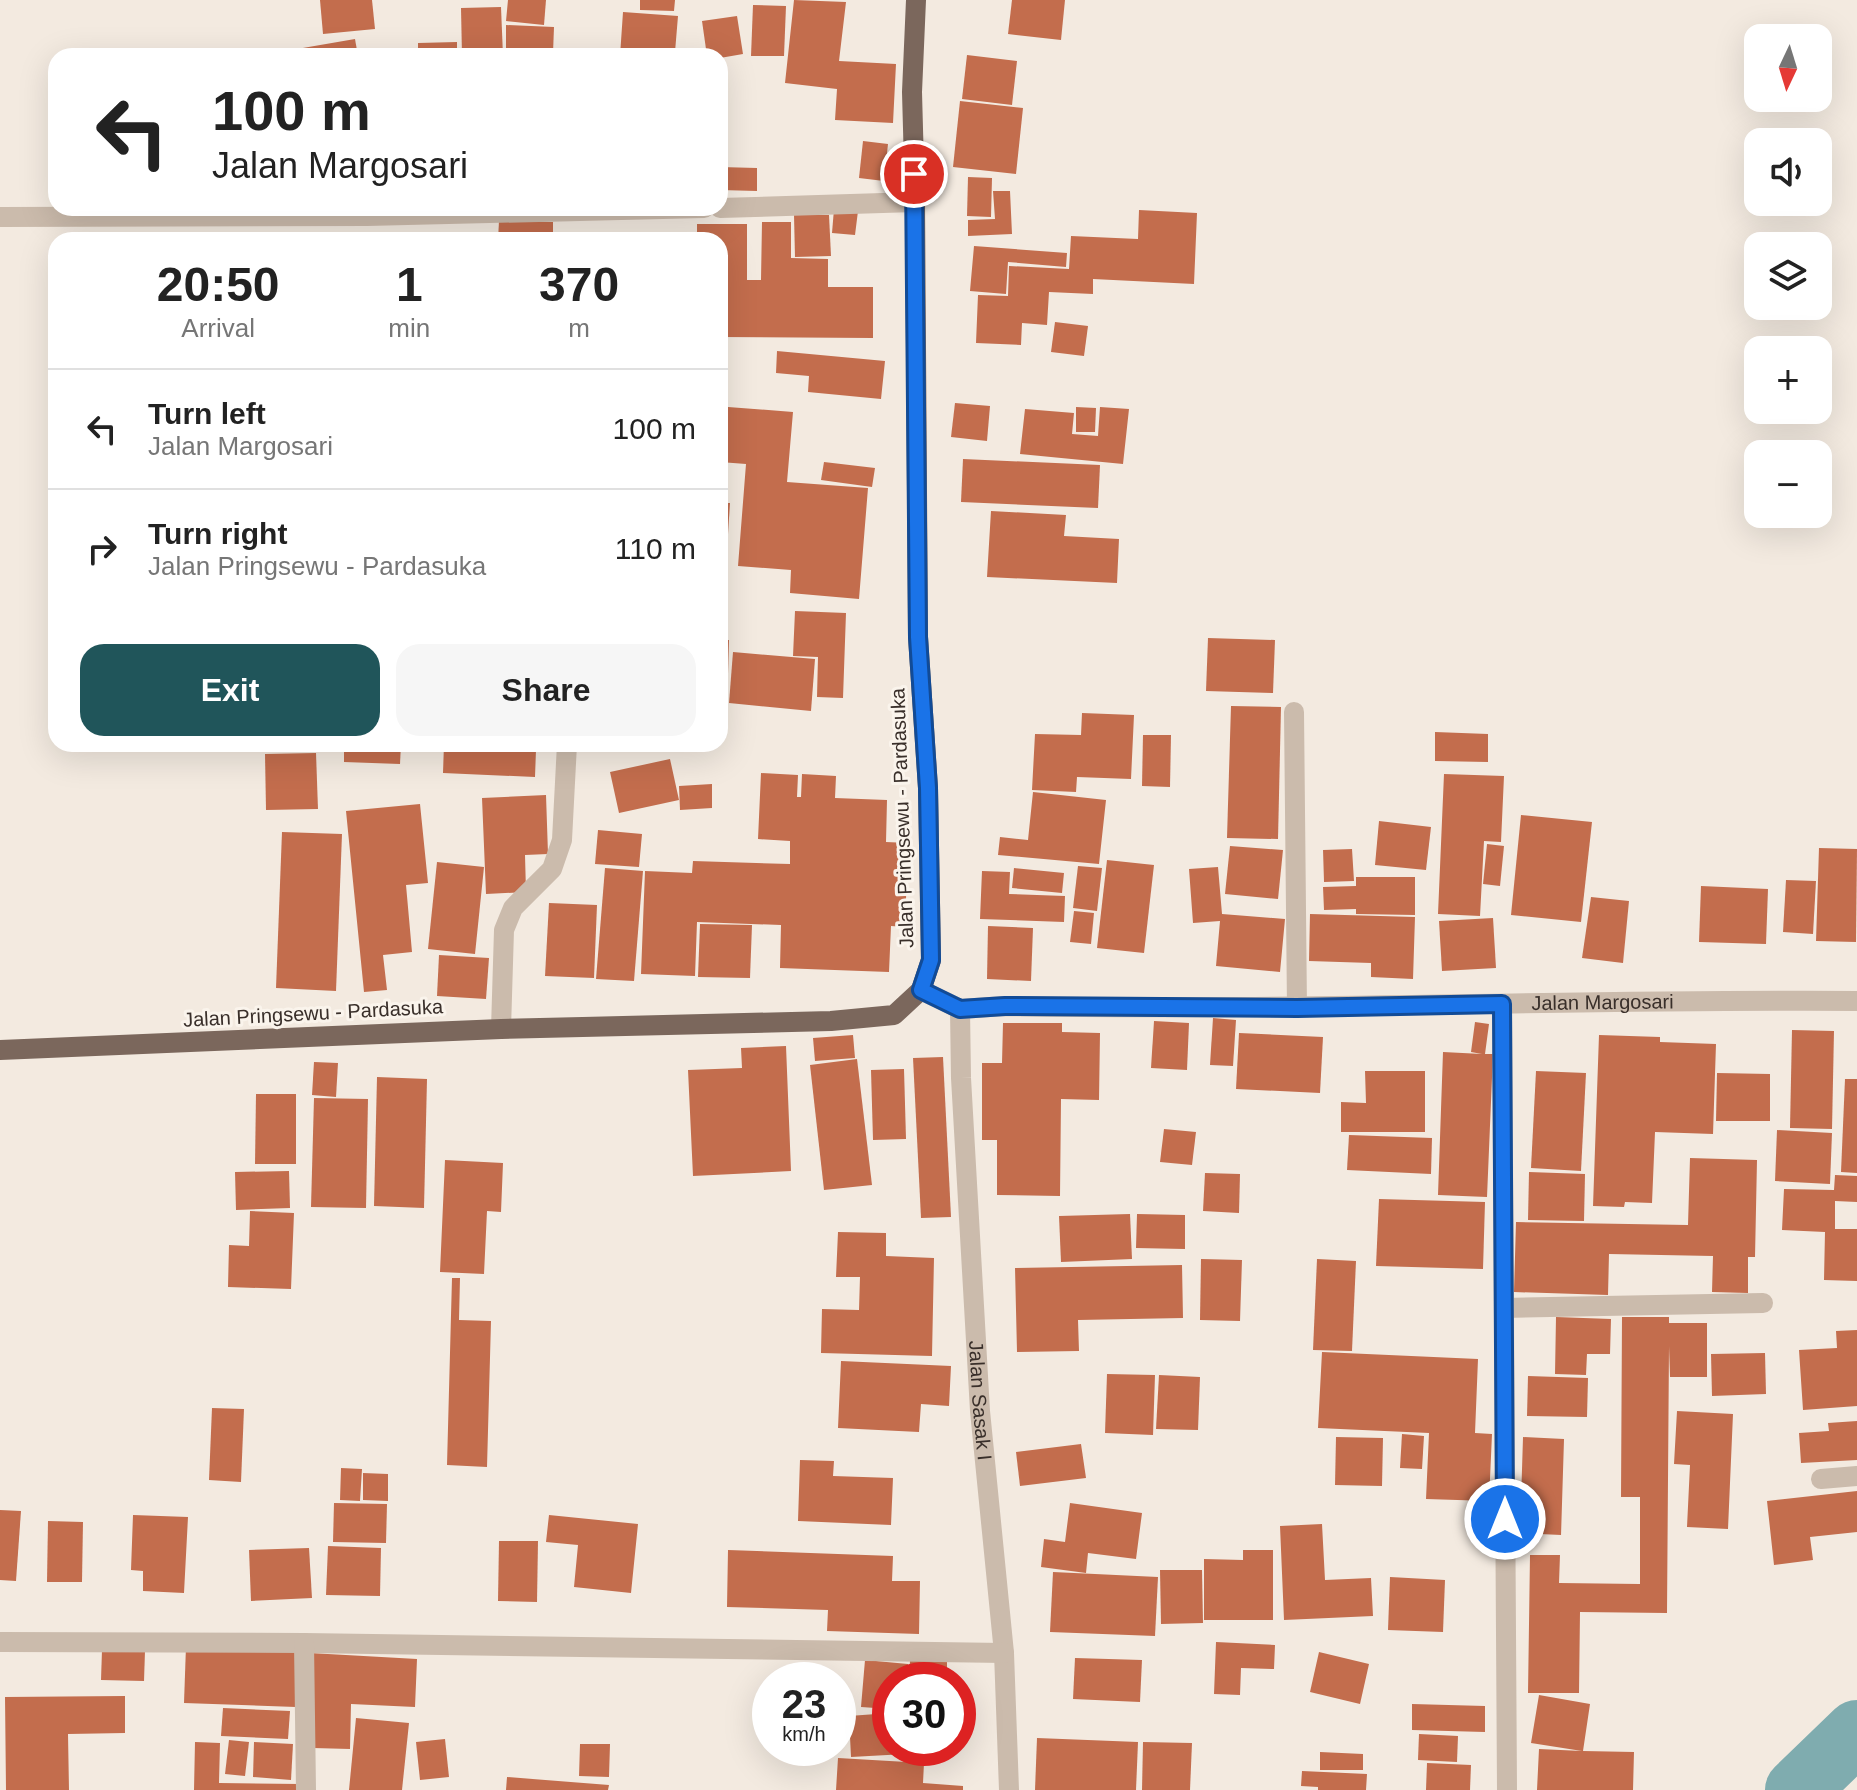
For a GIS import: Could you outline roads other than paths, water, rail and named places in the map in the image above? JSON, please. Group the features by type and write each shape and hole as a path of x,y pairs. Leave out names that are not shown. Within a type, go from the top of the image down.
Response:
{"main road":[{"name":"Jalan Pringsewu - Pardasuka","path":"0,1050 501,1029 831,1021 894,1015 921,990 931,960 928,788 918,637 912,92 916,0"}],"street":[{"path":"728,208 915,202"},
{"path":"0,217 367,216"},
{"path":"1294,712 1297,1008"},
{"path":"501,1029 504,930 513,908 552,869 562,840 567,752"},
{"name":"Jalan Margosari","path":"921,990 960,1009 1005,1006 1297,1008 1712,1000 1857,1001"},
{"path":"1502,1004 1507,1790"},
{"name":"Jalan Sasak I","path":"960,1009 961,1078 980,1411 1004,1653 1009,1790"},
{"path":"1504,1308 1763,1303"},
{"path":"1821,1479 1857,1476"},
{"path":"0,1642 1004,1653"},
{"path":"304,1643 306,1790"}],"waterway":[{"path":"1797,1790 1857,1732"}]}
